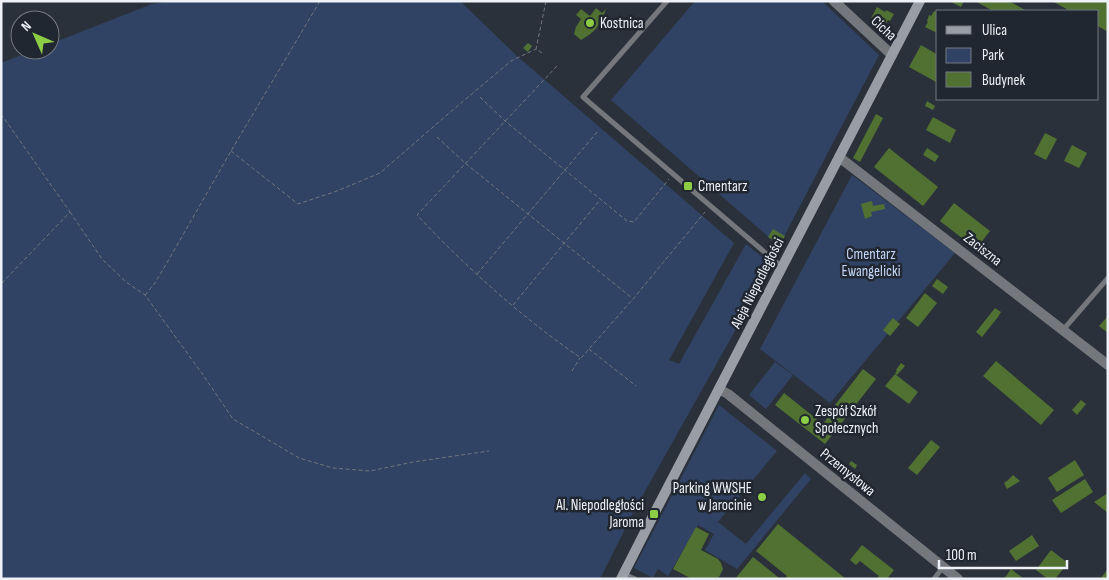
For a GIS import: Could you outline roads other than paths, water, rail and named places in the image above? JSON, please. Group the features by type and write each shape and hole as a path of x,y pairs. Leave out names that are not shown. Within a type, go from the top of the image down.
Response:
{"main road":[{"name":"Aleja Niepodległości","path":"623,576 920,1"}],"street":[{"name":"Cicha","path":"834,1 892,55"},
{"name":"Zaciszna","path":"839,157 1108,365"},
{"name":"Przemysłowa","path":"719,389 736,400 958,579"}],"lane":[{"path":"667,1 583,97 782,267"},
{"path":"1063,330 1108,278"},
{"path":"934,579 943,567"},
{"path":"623,576 635,579"}],"place":[{"name":"Kostnica","path":"590,23"},
{"name":"Cmentarz","path":"688,186"},
{"name":"Zespół Szkół Społecznych","path":"805,420"},
{"name":"Parking WWSHE w Jarocinie","path":"762,497"},
{"name":"Al. Niepodległości Jaroma","path":"654,514"}],"park label":[{"name":"Cmentarz Ewangelicki","path":"871,262"}]}
